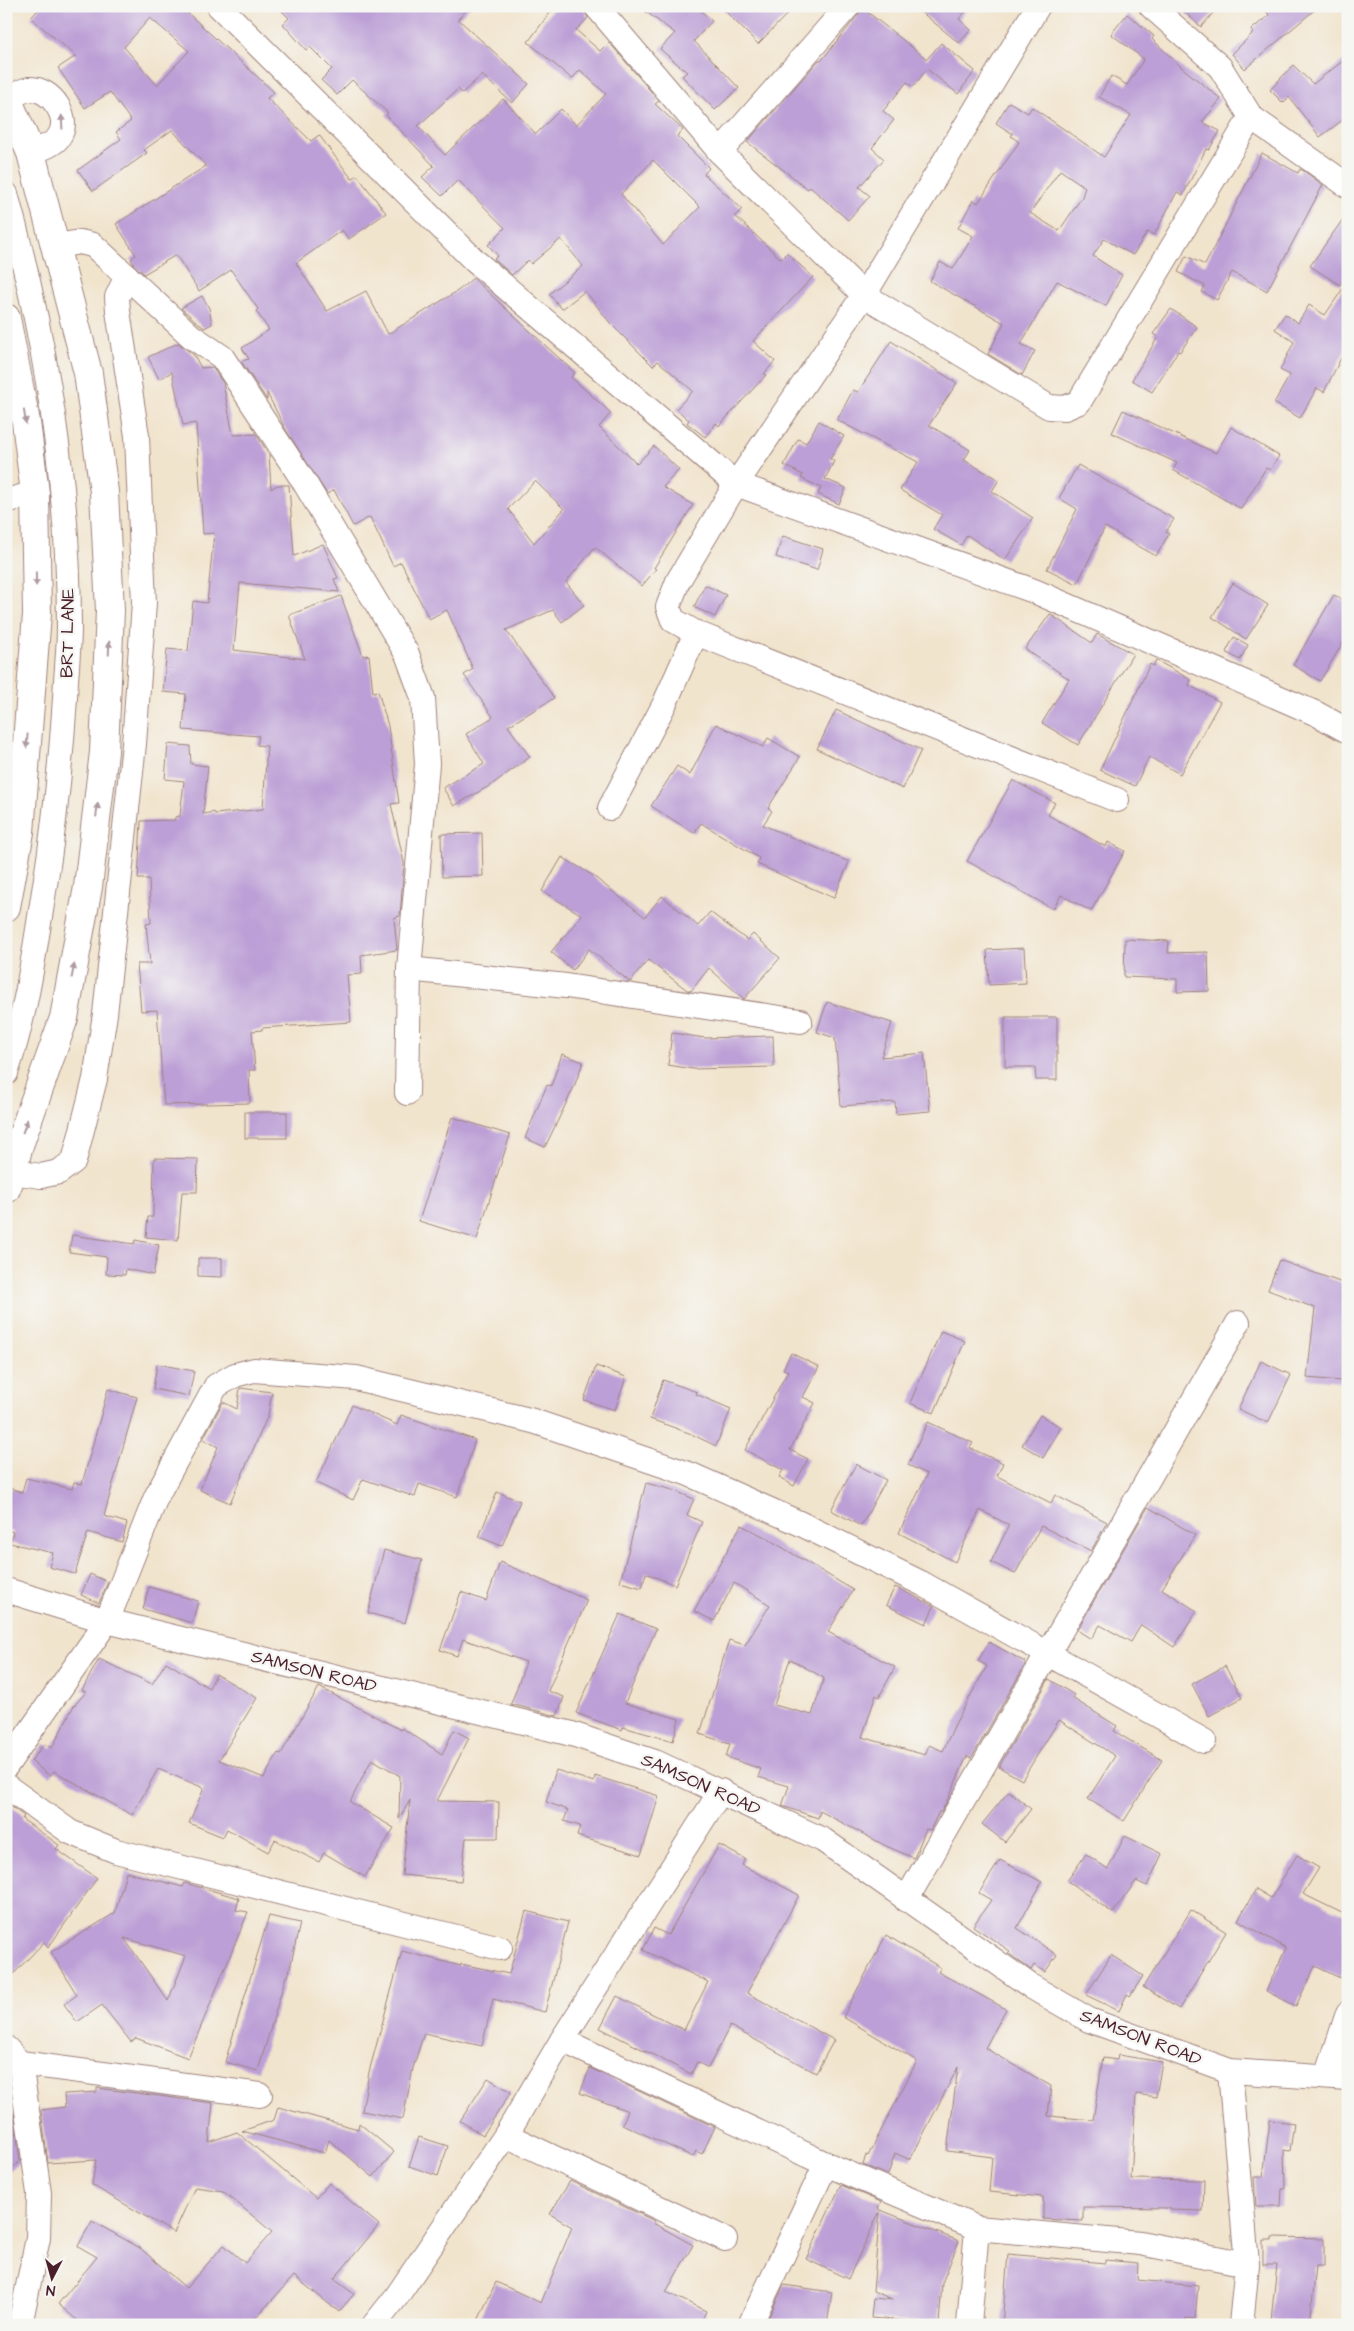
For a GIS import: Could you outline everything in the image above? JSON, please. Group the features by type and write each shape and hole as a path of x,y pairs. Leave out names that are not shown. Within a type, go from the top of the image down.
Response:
{"highway":[{"path":"7,98 31,153 57,246 88,373 104,492 110,610 104,752 88,887 64,1018 18,1148 10,1180"},
{"path":"6,318 10,360 34,493 37,614 6,906"}],"street":[{"path":"219,6 475,261 736,484 1034,591 1317,714 1348,731"},
{"path":"596,6 720,152 864,295 1050,407 1065,408 1079,402 1250,117"},
{"path":"720,152 848,6"},
{"path":"1038,6 864,295 736,484 678,581 668,607 673,620 696,633 1116,800"},
{"path":"1151,6 1220,67 1250,117 1348,186"},
{"path":"7,98 28,89 46,93 60,108 64,127 58,139 31,153"},
{"name":"BRT LANE","path":"6,194 22,251 57,431 67,540 69,629 61,752 52,842 33,963 6,1072"},
{"path":"57,246 80,242 93,245 191,336 222,357 255,403 303,480 407,654 424,698 427,764 409,969 407,1093"},
{"path":"10,1180 59,1172 74,1161 95,1079 105,1014 134,744 144,603 137,436 117,297 127,276"},
{"path":"6,501 34,493"},
{"path":"610,808 664,705 696,633"},
{"path":"409,969 566,986 800,1021"},
{"path":"906,1900 1238,1323"},
{"path":"6,1766 107,1621 156,1497 216,1386 235,1375 254,1370 365,1380 533,1421 689,1474 799,1523 923,1584 1204,1741"},
{"name":"SAMSON ROAD","path":"6,1590 107,1621 572,1734 655,1762 823,1840 1032,1987 1089,2020 1230,2071 1338,2078"},
{"path":"6,1786 70,1832 116,1851 500,1948"},
{"path":"374,2325 397,2296 506,2135 562,2040 721,1791"},
{"path":"1338,2078 1347,2019"},
{"path":"562,2040 826,2164 977,2228 1140,2242 1248,2264"},
{"path":"18,2319 38,2238 39,2193 13,2056 260,2094"},
{"path":"1230,2071 1248,2264 1241,2325"},
{"path":"506,2135 726,2238"},
{"path":"750,2325 826,2164"},
{"path":"969,2325 977,2228"}],"building":[{"path":"41,6 180,6 274,92 267,98 311,141 319,135 352,179 357,175 386,213 349,239 342,230 296,263 327,311 366,291 388,334 459,290 473,278 575,373 571,377 611,413 599,427 637,464 654,446 679,470 663,487 693,505 654,568 656,569 642,586 595,547 566,582 584,605 562,622 553,610 506,630 554,698 508,726 530,757 491,785 454,806 443,788 484,764 466,734 493,717 464,675 473,669 447,610 429,619 401,562 393,566 370,517 353,526 334,490 327,494 286,430 267,393 267,400 241,361 249,359 242,348 269,330 256,311 258,309 231,270 199,291 176,255 144,274 134,265 131,259 136,255 116,224 206,166 172,130 144,150 147,153 93,191 78,170 121,139 116,132 131,121 110,92 85,108 58,68 76,56 31,18","holes":["150,18 189,51 157,85 124,47","535,481 564,509 534,543 508,509"]},
{"path":"277,6 470,6 458,19 529,84 512,103 482,75 462,93 458,89 418,126 445,155 503,99 536,134 561,109 576,125 606,94 580,70 572,79 528,42 555,6 583,6 588,18 576,30 600,51 609,42 659,101 655,104 683,130 677,136 709,168 704,174 742,209 735,216 781,259 787,253 813,277 753,341 775,361 764,374 766,375 719,426 716,423 705,437 687,423 689,420 676,409 693,391 658,361 653,366 611,324 585,291 562,309 549,294 583,266 561,239 531,264 528,260 512,275 494,259 498,256 488,245 505,228 458,180 442,196 422,177 434,166 386,115 388,113 352,80 337,95 321,80 332,69 310,47 306,50 283,24 289,18","holes":["653,160 700,207 663,245 621,194"]},
{"path":"638,6 696,6 712,21 694,41 739,88 715,110 682,76 687,72 660,49 675,33"},
{"path":"720,6 795,6 758,44"},
{"path":"914,6 970,6 959,19 971,30 959,43"},
{"path":"1178,6 1219,6 1201,27"},
{"path":"1263,6 1319,6 1245,69 1232,54 1253,33 1251,30 1269,15"},
{"path":"861,7 927,59 941,43 975,71 958,94 927,69 913,87 907,82 883,111 894,120 872,148 884,159 859,187 870,196 848,220 810,187 808,189 747,142 819,60 821,61 858,15"},
{"path":"1127,14 1154,36 1152,39 1180,66 1221,99 1202,122 1220,131 1209,150 1206,149 1183,195 1177,192 1154,235 1147,232 1133,255 1104,239 1093,256 1122,275 1106,306 1057,281 1021,344 1035,351 1022,375 988,354 1004,323 930,281 940,262 953,269 973,236 958,228 973,200 978,203 1019,142 1011,136 1013,134 996,123 1009,102 1028,113 1032,107 1104,157 1131,115 1099,97 1111,76 1127,85 1144,59 1111,34","holes":["1060,170 1085,187 1082,197 1059,231 1030,213"]},
{"path":"1348,57 1348,116 1320,137 1289,97 1283,103 1270,90 1293,65 1313,84"},
{"path":"1262,153 1298,173 1300,169 1304,171 1323,185 1267,291 1232,272 1217,300 1202,292 1205,286 1178,272 1186,256 1205,265"},
{"path":"1348,212 1348,272 1340,285 1310,266"},
{"path":"1348,281 1348,344 1324,392 1317,388 1300,418 1274,403 1290,375 1280,370 1294,342 1275,329 1285,314 1298,323 1309,305 1325,315"},
{"path":"202,296 209,308 212,324 204,328 181,308"},
{"path":"1171,309 1197,327 1180,352 1178,351 1152,392 1132,380 1158,337 1153,334"},
{"path":"891,341 957,383 929,425 970,450 964,460 999,480 992,491 1033,518 1005,560 967,535 961,545 933,529 942,515 900,490 918,462 837,420 853,390 858,392"},
{"path":"178,343 194,355 201,368 212,367 223,383 233,435 256,434 269,454 271,489 277,485 289,485 294,556 323,544 338,578 334,579 339,592 240,583 234,650 305,659 289,615 341,596 363,656 369,655 373,692 378,691 388,726 399,803 391,804 404,863 400,916 394,918 397,950 361,955 362,974 347,975 351,1022 262,1028 262,1030 252,1031 255,1070 249,1070 250,1103 164,1105 157,1010 141,1011 137,964 150,964 146,924 151,923 149,879 138,879 141,821 175,820 175,817 180,816 184,781 165,779 168,744 190,746 191,764 208,766 203,814 263,809 267,746 257,745 259,736 183,730 186,694 163,692 167,649 188,651 193,601 207,603 214,533 203,534 196,423 183,425 172,372 159,379 148,357"},
{"path":"1123,410 1216,453 1231,427 1279,456 1270,470 1266,468 1241,509 1173,470 1177,463 1112,433"},
{"path":"819,421 844,436 830,459 834,461 825,479 846,488 839,504 818,494 821,488 801,478 803,475 784,465 798,439 806,443"},
{"path":"1078,465 1174,519 1166,532 1169,534 1156,556 1105,527 1077,584 1047,569 1077,509 1059,498"},
{"path":"783,536 823,549 817,570 776,557"},
{"path":"1233,583 1268,605 1246,639 1212,617"},
{"path":"705,585 726,595 715,617 694,607"},
{"path":"1334,595 1348,603 1348,634 1320,681 1293,665"},
{"path":"1050,614 1092,643 1097,634 1133,654 1078,745 1042,723 1069,679 1025,649"},
{"path":"1234,637 1248,645 1240,660 1226,652"},
{"path":"1156,660 1191,680 1189,685 1220,702 1180,774 1149,757 1135,786 1100,770 1150,664 1153,666"},
{"path":"836,710 921,750 903,789 817,749"},
{"path":"716,724 763,747 768,738 800,757 768,808 772,811 763,825 849,862 834,898 757,864 759,858 701,823 694,833 651,806 677,766 690,775"},
{"path":"1013,780 1055,803 1048,815 1106,847 1108,842 1125,851 1091,911 1061,895 1053,909 967,861"},
{"path":"482,833 483,876 442,877 441,834"},
{"path":"562,857 592,875 645,917 662,896 698,926 710,912 747,940 753,934 780,958 744,999 709,968 691,991 687,990 648,960 630,982 589,949 573,970 551,952 582,915 542,891"},
{"path":"1125,939 1169,941 1168,953 1208,952 1209,991 1177,992 1177,979 1124,977"},
{"path":"1024,948 1026,983 989,985 987,950"},
{"path":"827,1002 892,1023 881,1057 924,1053 930,1111 896,1114 895,1102 841,1106 835,1038 817,1032"},
{"path":"1005,1017 1057,1017 1057,1080 1036,1080 1035,1067 1005,1067"},
{"path":"672,1033 705,1038 773,1036 774,1067 693,1069 668,1065"},
{"path":"562,1054 583,1062 574,1087 545,1147 525,1138 547,1085 551,1086"},
{"path":"245,1112 287,1112 287,1138 245,1138"},
{"path":"452,1117 510,1135 477,1239 419,1221"},
{"path":"154,1158 198,1159 197,1192 182,1192 178,1240 146,1237 148,1217 153,1217"},
{"path":"72,1235 134,1244 135,1240 159,1245 153,1275 126,1269 125,1275 106,1274 107,1257 69,1252"},
{"path":"198,1258 222,1258 222,1277 198,1276"},
{"path":"1279,1260 1348,1285 1348,1320 1341,1381 1307,1378 1315,1308 1268,1290"},
{"path":"941,1331 965,1341 934,1413 910,1403"},
{"path":"791,1353 819,1367 803,1397 815,1403 790,1450 808,1459 794,1486 779,1477 783,1470 745,1450 788,1371 783,1369"},
{"path":"1261,1361 1291,1375 1268,1423 1238,1409"},
{"path":"157,1364 194,1371 189,1396 153,1389"},
{"path":"596,1366 626,1377 615,1410 584,1400"},
{"path":"663,1380 697,1392 696,1394 731,1409 716,1446 689,1433 650,1419"},
{"path":"240,1388 272,1392 268,1415 230,1503 200,1490 218,1447 203,1439 223,1402 237,1409"},
{"path":"108,1389 137,1397 104,1516 127,1523 122,1542 88,1532 75,1574 49,1567 53,1553 10,1543 13,1532 6,1530 6,1487 22,1492 26,1478 72,1489 74,1482 82,1484"},
{"path":"352,1405 397,1425 401,1415 475,1440 457,1497 419,1484 415,1497 363,1479 353,1500 316,1483"},
{"path":"1040,1415 1061,1427 1043,1458 1022,1445"},
{"path":"928,1422 973,1443 970,1448 1003,1463 997,1476 1051,1503 1055,1495 1107,1522 1091,1551 1041,1526 1015,1574 991,1562 1009,1525 980,1510 955,1562 899,1533 927,1474 908,1465"},
{"path":"856,1464 886,1480 861,1526 831,1510"},
{"path":"646,1483 673,1490 694,1499 687,1515 702,1522 675,1585 646,1573 642,1588 620,1582"},
{"path":"497,1492 520,1501 502,1546 479,1537"},
{"path":"1148,1507 1195,1535 1162,1589 1197,1611 1174,1647 1141,1625 1131,1642 1100,1625 1091,1639 1077,1630"},
{"path":"741,1525 765,1537 853,1590 828,1632 895,1667 879,1697 876,1695 862,1737 925,1755 929,1745 943,1751 955,1724 987,1666 978,1661 989,1642 1025,1662 1025,1665 975,1752 971,1758 967,1756 949,1797 930,1830 926,1829 914,1858 886,1846 820,1811 818,1818 782,1806 789,1786 758,1777 761,1769 726,1757 730,1744 700,1734 729,1640 745,1645 770,1605 734,1583 714,1621 694,1611","holes":["790,1659 824,1678 812,1715 774,1705"]},
{"path":"384,1550 422,1560 405,1623 368,1613"},
{"path":"500,1562 587,1600 548,1691 564,1697 557,1716 511,1704 526,1662 463,1639 457,1656 440,1650 461,1592 486,1601"},
{"path":"90,1574 108,1582 99,1603 81,1595"},
{"path":"149,1587 198,1601 192,1623 143,1609"},
{"path":"895,1587 934,1606 926,1624 886,1605"},
{"path":"620,1614 656,1629 625,1703 679,1719 673,1741 623,1727 622,1730 576,1713"},
{"path":"99,1659 152,1684 166,1662 209,1688 216,1674 257,1698 219,1760 264,1778 278,1753 281,1754 319,1687 401,1730 402,1728 442,1754 454,1730 469,1738 437,1801 499,1802 498,1838 466,1838 461,1881 402,1875 410,1800 399,1819 400,1776 372,1759 350,1802 394,1828 365,1877 324,1853 319,1862 275,1840 268,1852 227,1829 223,1837 189,1823 204,1788 158,1769 132,1815 54,1771 50,1776 31,1761 44,1744 52,1748 73,1707 86,1692 82,1690"},
{"path":"1225,1666 1242,1698 1209,1716 1192,1684"},
{"path":"1049,1679 1074,1695 1072,1698 1117,1726 1114,1731 1162,1760 1124,1821 1088,1799 1115,1756 1059,1720 1022,1780 999,1767"},
{"path":"556,1770 594,1782 595,1776 659,1796 641,1855 577,1836 580,1826 564,1821 568,1810 546,1802"},
{"path":"1009,1791 1031,1809 1005,1842 982,1824"},
{"path":"6,1803 24,1816 22,1819 59,1845 56,1849 97,1878 48,1948 44,1942 6,1982"},
{"path":"1125,1836 1162,1854 1147,1886 1136,1881 1113,1913 1067,1881 1086,1854 1108,1869"},
{"path":"719,1845 745,1859 742,1865 799,1895 747,1993 834,2040 816,2073 730,2026 708,2068 697,2062 691,2074 600,2028 617,1996 684,2030 708,1982 643,1950 654,1928 668,1935"},
{"path":"1297,1855 1319,1868 1303,1894 1348,1916 1348,1963 1340,1978 1315,1966 1296,2006 1266,1991 1286,1948 1238,1920 1256,1889 1271,1898"},
{"path":"1000,1860 1042,1882 1017,1928 1057,1955 1045,1972 1034,1965 1031,1970 1008,1953 1010,1951 973,1926 991,1900 979,1893"},
{"path":"126,1872 183,1887 185,1883 239,1898 236,1910 248,1912 188,2058 136,2038 131,2042 102,2005 77,2022 64,2004 77,1995 51,1952 115,1913","holes":["124,1938 186,1956 168,2001"]},
{"path":"1191,1910 1226,1932 1179,2009 1143,1987"},
{"path":"526,1911 568,1922 545,2012 493,1999 482,2046 424,2033 413,2068 403,2119 362,2111 369,2072 402,1951 461,1966 461,1964 509,1974"},
{"path":"269,1916 300,1923 288,1977 286,1976 258,2071 225,2062"},
{"path":"886,1935 941,1968 938,1972 1006,2009 985,2048 1051,2086 1048,2116 1093,2120 1103,2058 1117,2060 1118,2055 1162,2062 1156,2097 1136,2094 1131,2179 1204,2180 1203,2211 1170,2210 1170,2208 1083,2207 1083,2221 1043,2219 1043,2197 989,2192 992,2157 947,2151 958,2067 910,2160 895,2153 888,2175 863,2165 866,2155 868,2156 917,2061 843,2017"},
{"path":"1111,1955 1143,1976 1130,1996 1127,1994 1119,2011 1086,1995"},
{"path":"590,2068 715,2127 702,2154 696,2151 693,2157 622,2124 628,2111 580,2093"},
{"path":"488,2078 511,2092 483,2135 460,2121"},
{"path":"97,2088 213,2103 209,2142 237,2132 316,2198 329,2183 379,2225 334,2279 354,2294 339,2312 294,2276 249,2325 83,2325 58,2304 97,2257 78,2246 92,2221 140,2248 186,2288 224,2245 245,2263 272,2232 223,2191 195,2187 174,2233 92,2185 96,2160 48,2163 41,2110 65,2107 64,2094 97,2092"},
{"path":"278,2107 358,2129 359,2123 394,2152 373,2177 329,2140 325,2153 242,2131 274,2120"},
{"path":"14,2114 20,2161 6,2174 6,2115"},
{"path":"1270,2120 1294,2123 1290,2151 1284,2150 1285,2189 1282,2189 1281,2206 1256,2206 1254,2177 1263,2177"},
{"path":"419,2137 448,2146 438,2176 409,2166"},
{"path":"570,2181 655,2221 653,2223 693,2245 666,2292 706,2311 700,2325 476,2325 496,2282 541,2303 572,2227 550,2214"},
{"path":"841,2185 881,2202 878,2209 959,2241 942,2283 939,2324 871,2318 873,2298 894,2300 873,2291 880,2211 848,2279 806,2259"},
{"path":"1272,2237 1324,2238 1324,2266 1316,2266 1310,2324 1271,2320 1277,2265 1263,2265 1263,2240 1272,2240"},
{"path":"1008,2254 1105,2263 1105,2260 1138,2263 1137,2280 1198,2286 1195,2319 1186,2318 1186,2325 1002,2325"},
{"path":"784,2285 832,2292 827,2325 765,2325"}]}
